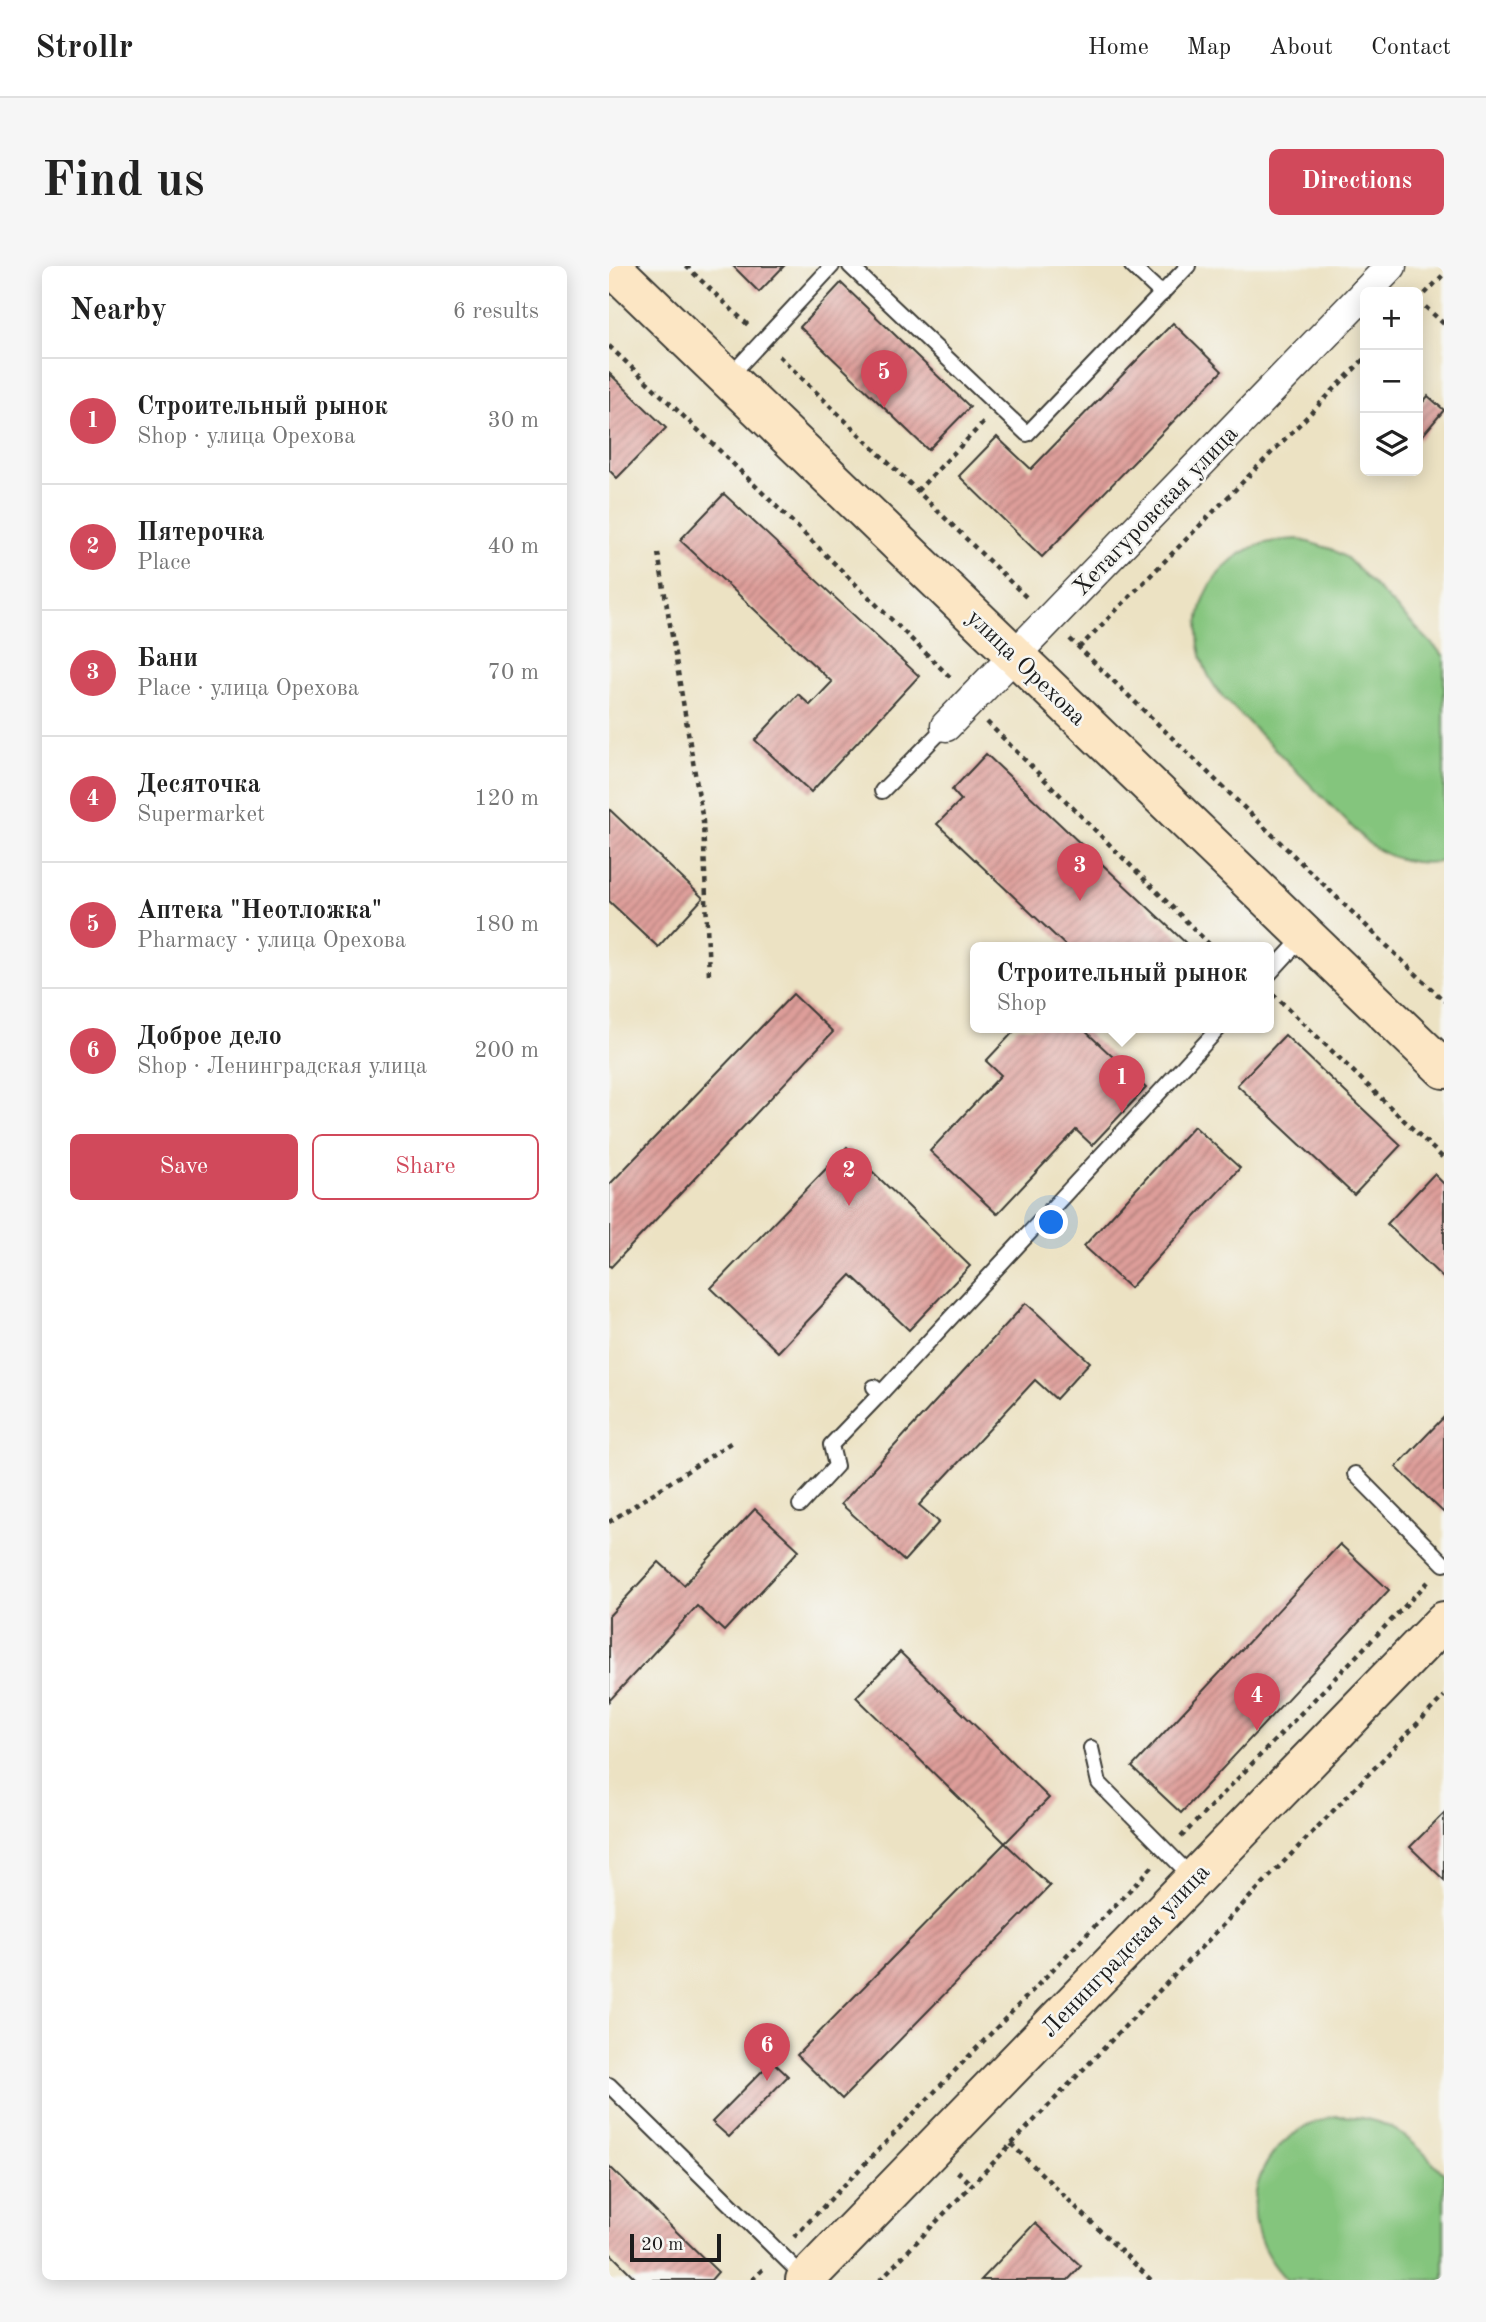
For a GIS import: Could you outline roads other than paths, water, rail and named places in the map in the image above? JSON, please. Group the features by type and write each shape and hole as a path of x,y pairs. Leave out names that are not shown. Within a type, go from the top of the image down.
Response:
{"street":[{"name":"улица Орехова","path":"611,266 1444,1069"},
{"name":"Хетагуровская улица","path":"1372,287 1391,266"},
{"name":"Хетагуровская улица","path":"946,726 1360,299"},
{"name":"Ленинградская улица","path":"806,2279 1444,1621"}],"lane":[{"path":"727,379 832,266"},
{"path":"850,266 1027,433 1188,266"},
{"path":"1132,266 1162,294"},
{"path":"882,791 946,726"},
{"path":"1274,969 1305,935"},
{"path":"800,1505 836,1466 831,1446 877,1390 1214,1033"},
{"path":"1355,1474 1439,1570"},
{"path":"1091,1748 1099,1783 1194,1879"},
{"path":"609,2085 806,2279"}],"place":[{"name":"Аптека \"Неотложка\"","path":"884,408"},
{"name":"Бани","path":"1080,901"},
{"name":"Строительный рынок","path":"1122,1113"},
{"name":"Пятерочка","path":"849,1206"},
{"name":"Десяточка","path":"1257,1731"},
{"name":"Доброе дело","path":"767,2081"}]}
